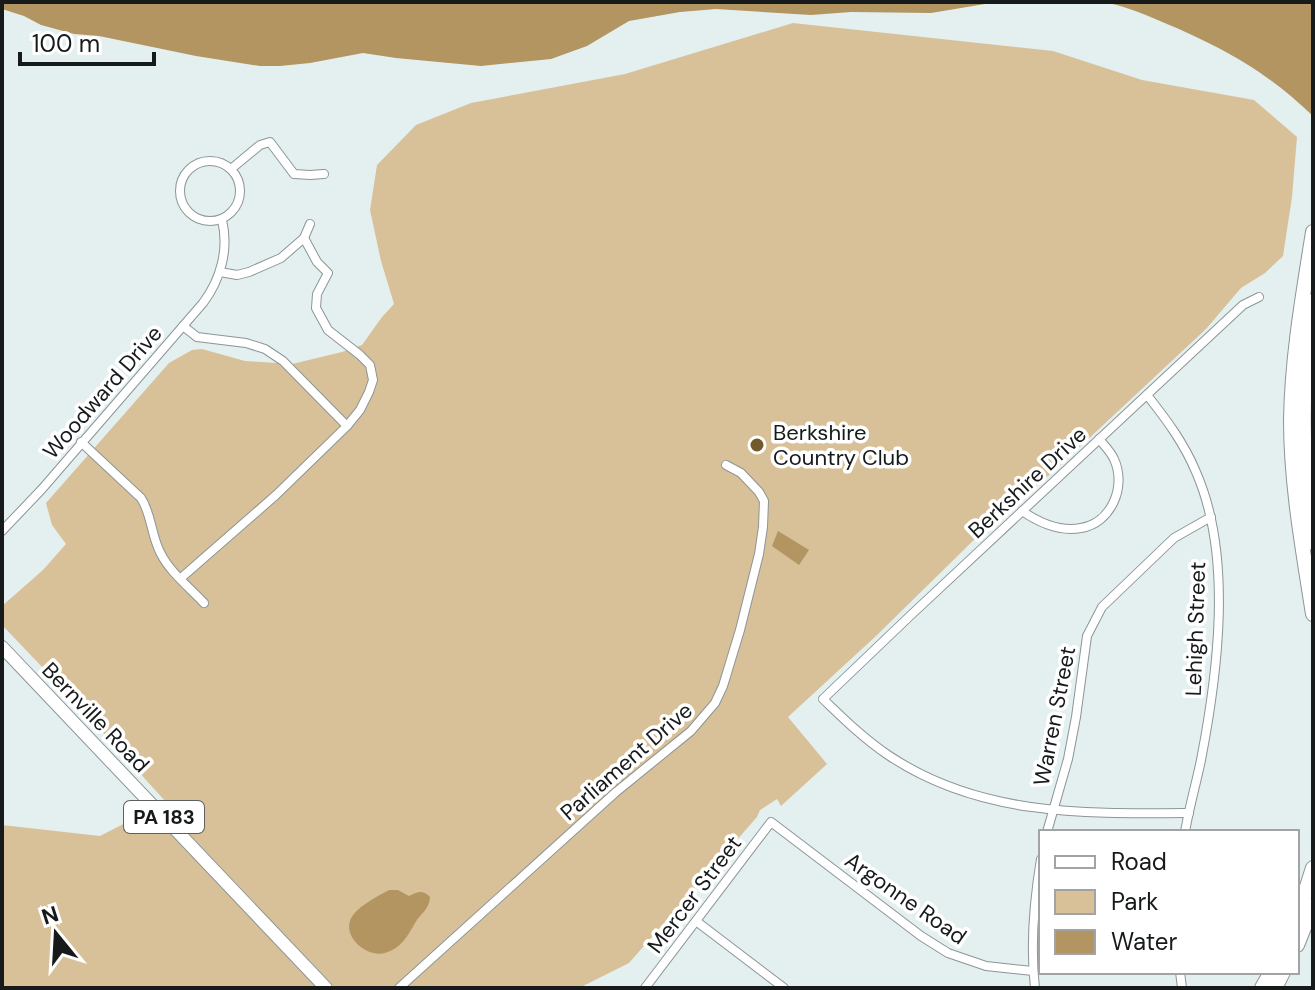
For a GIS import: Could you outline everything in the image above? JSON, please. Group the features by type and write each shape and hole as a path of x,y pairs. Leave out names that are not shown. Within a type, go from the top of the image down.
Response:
{"highway":[{"path":"1313,232 1296,344 1291,420 1295,493 1313,614"},
{"path":"1313,301 1305,358 1302,420 1306,492 1313,543"},
{"path":"1299,912 1313,868"},
{"path":"1299,940 1313,905"}],"main road":[{"name":"Bernville Road","path":"2,647 326,988"}],"street":[{"path":"222,220 198,220 181,203 181,180 198,163 221,163 231,169 260,145 270,142 294,174 324,174"},
{"name":"Woodward Drive","path":"2,531 42,489 214,288 226,235 222,220 232,213 241,191 231,169"},
{"path":"220,272 237,275 281,258 304,238 310,224"},
{"path":"181,578 276,495 347,426 369,392 373,380 370,365 328,330 316,308 317,294 328,273 317,262 304,238"},
{"name":"Berkshire Drive","path":"1053,811 984,798 921,774 871,742 823,699 1243,305 1259,297"},
{"path":"183,326 197,337 246,343 265,349 283,361 347,426"},
{"name":"Lehigh Street","path":"1147,395 1190,458 1211,517 1219,569 1216,650 1208,719 1185,830"},
{"path":"1022,511 1036,521 1068,529 1084,528 1108,513 1117,495 1118,477 1114,459 1099,439"},
{"path":"81,442 141,498 147,507 154,539 162,557 204,603"},
{"name":"Parliament Drive","path":"399,988 616,792 691,731 715,703 740,630 763,527 764,501 759,492 741,473 726,465"},
{"name":"Warren Street","path":"1048,830 1068,759 1087,636 1102,607 1174,538 1211,517"},
{"path":"1053,811 1189,813"},
{"name":"Mercer Street","path":"645,988 771,822"},
{"name":"Argonne Road","path":"771,822 948,953 986,966 1033,971"},
{"path":"1035,988 1034,919 1039,876"},
{"path":"696,921 784,988"}],"green space":[{"name":"Berkshire Country Club","path":"793,23 1053,51 1142,80 1254,100 1297,137 1283,256 1265,273 1241,288 1206,329 1054,471 983,531 788,717 827,764 781,806 777,799 760,810 629,963 579,988 2,988 2,825 100,836 166,802 2,625 2,606 43,570 66,544 52,525 46,503 169,363 192,350 202,349 245,361 292,364 362,345 394,304 370,210 377,165 416,125 471,103 625,74"}],"water":[{"path":"2,2 997,2 931,13 811,15 716,9 680,12 629,21 587,46 551,59 481,66 363,53 310,63 260,66 74,34 2,9"},
{"path":"1101,2 1313,2 1313,116 1278,85 1223,50 1139,12"},
{"path":"778,531 809,550 799,565 772,546"},
{"path":"389,890 398,890 409,896 422,892 430,897 426,908 399,945 385,953 372,953 354,940 349,928 350,921 361,907"}],"place":[{"name":"Berkshire Country Club","path":"757,445"}]}
